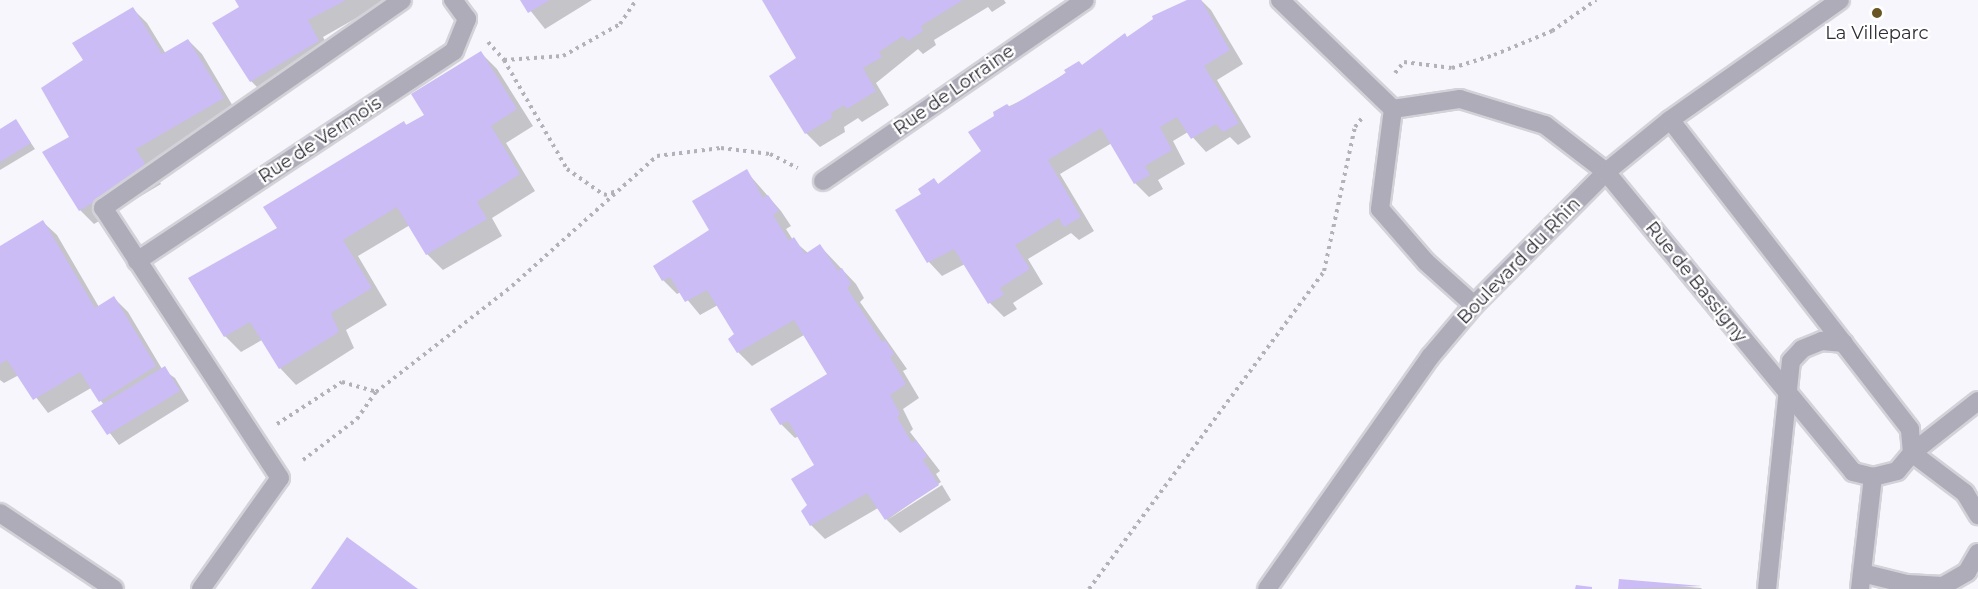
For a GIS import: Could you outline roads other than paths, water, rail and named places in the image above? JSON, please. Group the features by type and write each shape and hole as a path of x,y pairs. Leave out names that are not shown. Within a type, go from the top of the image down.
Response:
{"street":[{"path":"201,589 279,478 103,208 402,0"},
{"name":"Rue de Vermois","path":"137,261 454,51 467,19 453,0"},
{"name":"Rue de Lorraine","path":"823,181 1085,0"},
{"path":"1280,0 1393,109 1380,209 1426,262 1474,305"},
{"name":"Boulevard du Rhin","path":"1267,589 1430,357 1474,305 1606,172 1670,120 1840,0"},
{"name":"Rue de Bassigny","path":"1393,109 1460,99 1545,125 1606,172 1853,472 1873,477"},
{"path":"1670,120 1910,429 1912,453 1965,493 1978,515"},
{"path":"1767,589 1786,391 1791,361 1802,349 1821,341 1844,343"},
{"path":"1978,401 1912,453 1897,471 1873,477 1861,581 1943,586 1967,572 1978,553"},
{"path":"0,513 114,589"}],"place":[{"name":"La Villeparc","path":"1877,13"}]}
